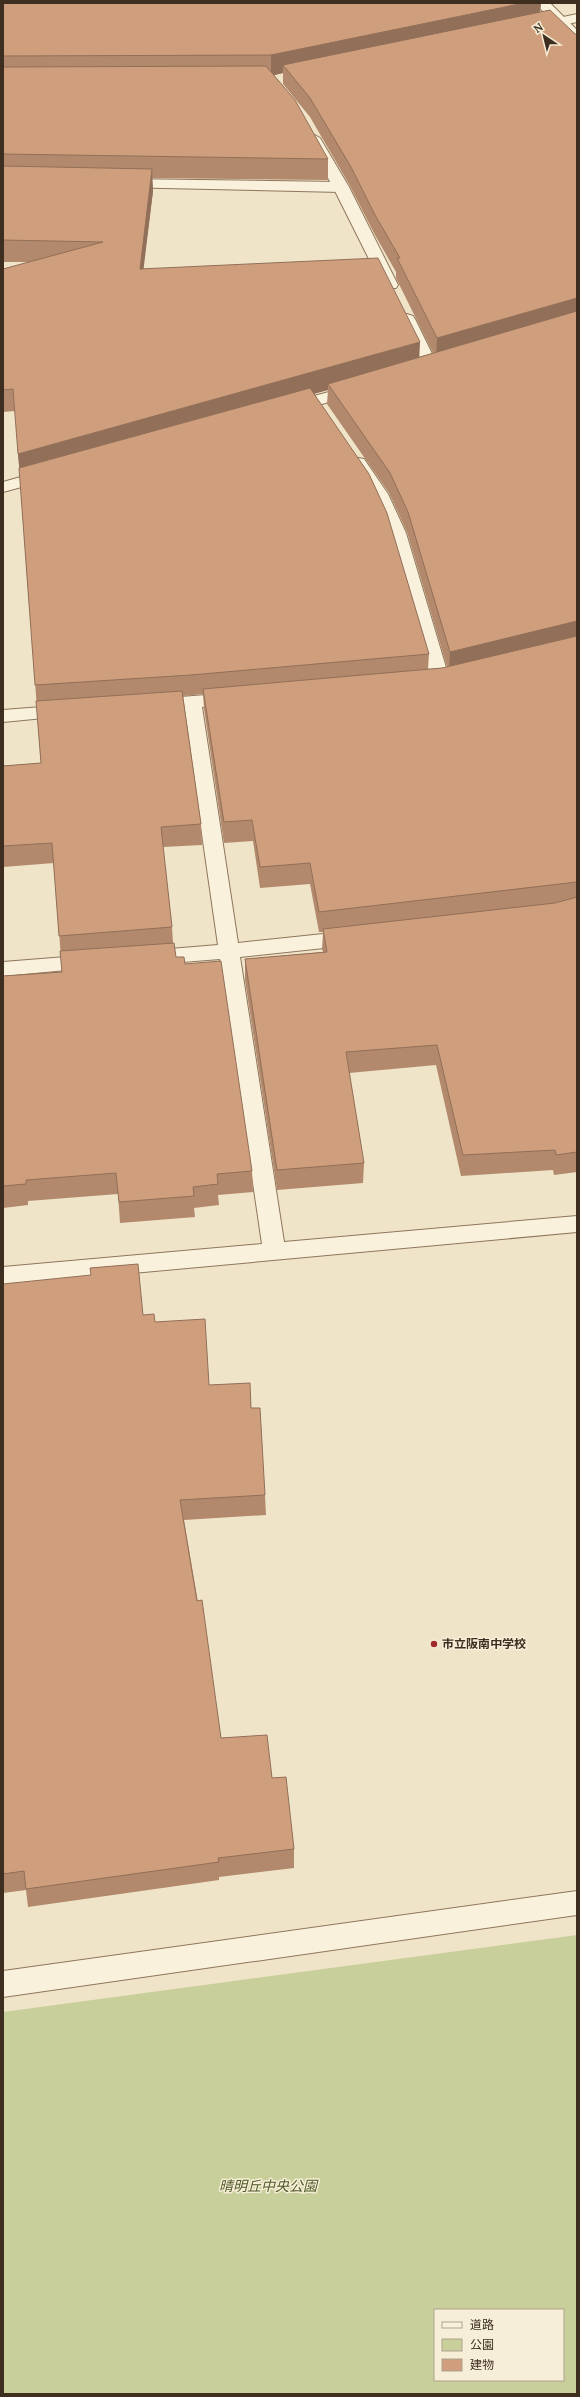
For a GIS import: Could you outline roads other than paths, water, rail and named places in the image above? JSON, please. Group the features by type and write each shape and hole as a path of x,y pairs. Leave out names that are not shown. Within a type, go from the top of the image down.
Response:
{"street":[{"path":"542,3 559,22 577,38"},
{"path":"520,30 577,18"},
{"path":"306,124 341,187 431,368"},
{"path":"105,184 341,187"},
{"path":"277,412 319,407 373,385"},
{"path":"349,450 380,494 397,533 441,680"},
{"path":"3,487 64,470"},
{"path":"137,707 254,697"},
{"path":"192,703 274,1250"},
{"path":"3,716 82,710"},
{"path":"3,968 230,951 371,935"},
{"path":"3,1276 274,1250 577,1224"},
{"path":"3,1984 577,1903"}],"place":[{"name":"市立阪南中学校","path":"434,1644"}],"park label":[{"name":"晴明丘中央公園","path":"268,2186"}]}
